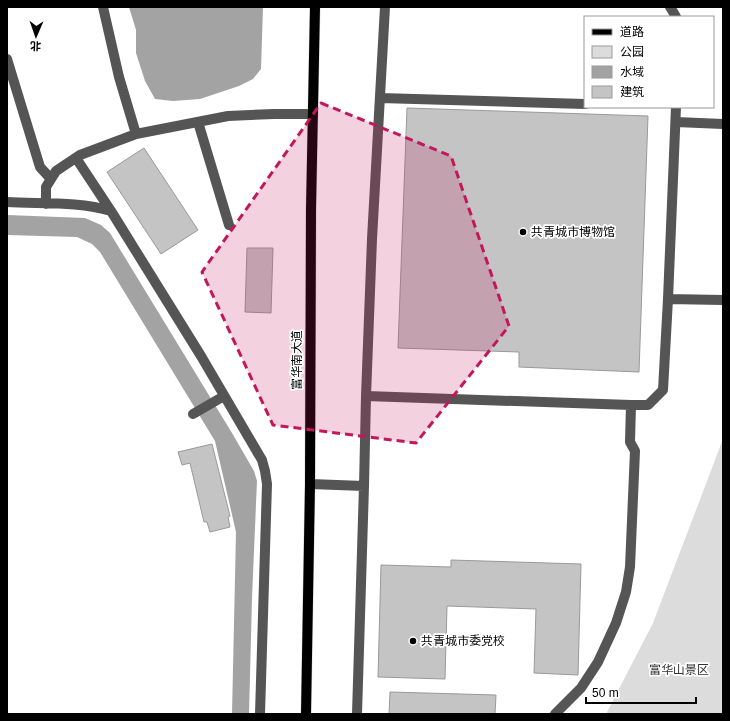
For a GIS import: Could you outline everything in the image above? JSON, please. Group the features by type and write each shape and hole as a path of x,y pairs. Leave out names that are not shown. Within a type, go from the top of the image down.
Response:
{"main road":[{"name":"富华南大道","path":"306,714 310,484 311,216 315,7"}],"lane":[{"path":"103,7 119,77 136,134"},
{"path":"356,714 372,239 385,7"},
{"path":"670,7 675,16"},
{"path":"7,59 40,168 51,179"},
{"path":"380,98 584,104"},
{"path":"366,396 648,405 663,390 676,108"},
{"path":"46,204 46,187 56,171 80,155 136,134 228,116 313,114"},
{"path":"198,122 229,225"},
{"path":"676,122 723,124"},
{"path":"76,158 111,211 201,356 262,460 267,484 260,714"},
{"path":"7,202 83,205 111,211"},
{"path":"668,299 723,300"},
{"path":"194,414 224,396"},
{"path":"555,714 581,688 598,662 616,623 626,592 630,566 635,451 630,442 632,405"},
{"path":"310,484 364,486"}],"highlighted area":[{"path":"321,103 451,156 509,326 416,443 273,425 202,272"}],"green space":[{"name":"富华山景区","path":"723,439 723,714 606,714 653,623"}],"water":[{"path":"129,7 263,7 261,69 253,79 239,86 200,99 173,101 155,99 145,81 136,53 136,30"},
{"path":"7,215 85,218 101,225 110,233 254,471 257,481 249,714 232,714 236,532 215,441 100,252 92,244 77,237 7,235"}],"building":[{"name":"共青城市博物馆","path":"407,108 648,116 639,372 519,367 519,352 398,348"},
{"path":"144,148 198,230 161,254 107,172"},
{"path":"247,248 273,248 271,313 245,312"},
{"path":"212,444 230,516 228,517 230,527 210,532 207,522 204,522 190,463 182,465 178,452"},
{"name":"共青城市委党校","path":"451,560 581,564 578,675 534,673 536,609 447,606 445,679 378,677 381,565 451,567"},
{"path":"390,692 496,695 495,714 389,714"}],"place":[{"name":"共青城市博物馆","path":"523,232"},
{"name":"共青城市委党校","path":"413,641"}]}
